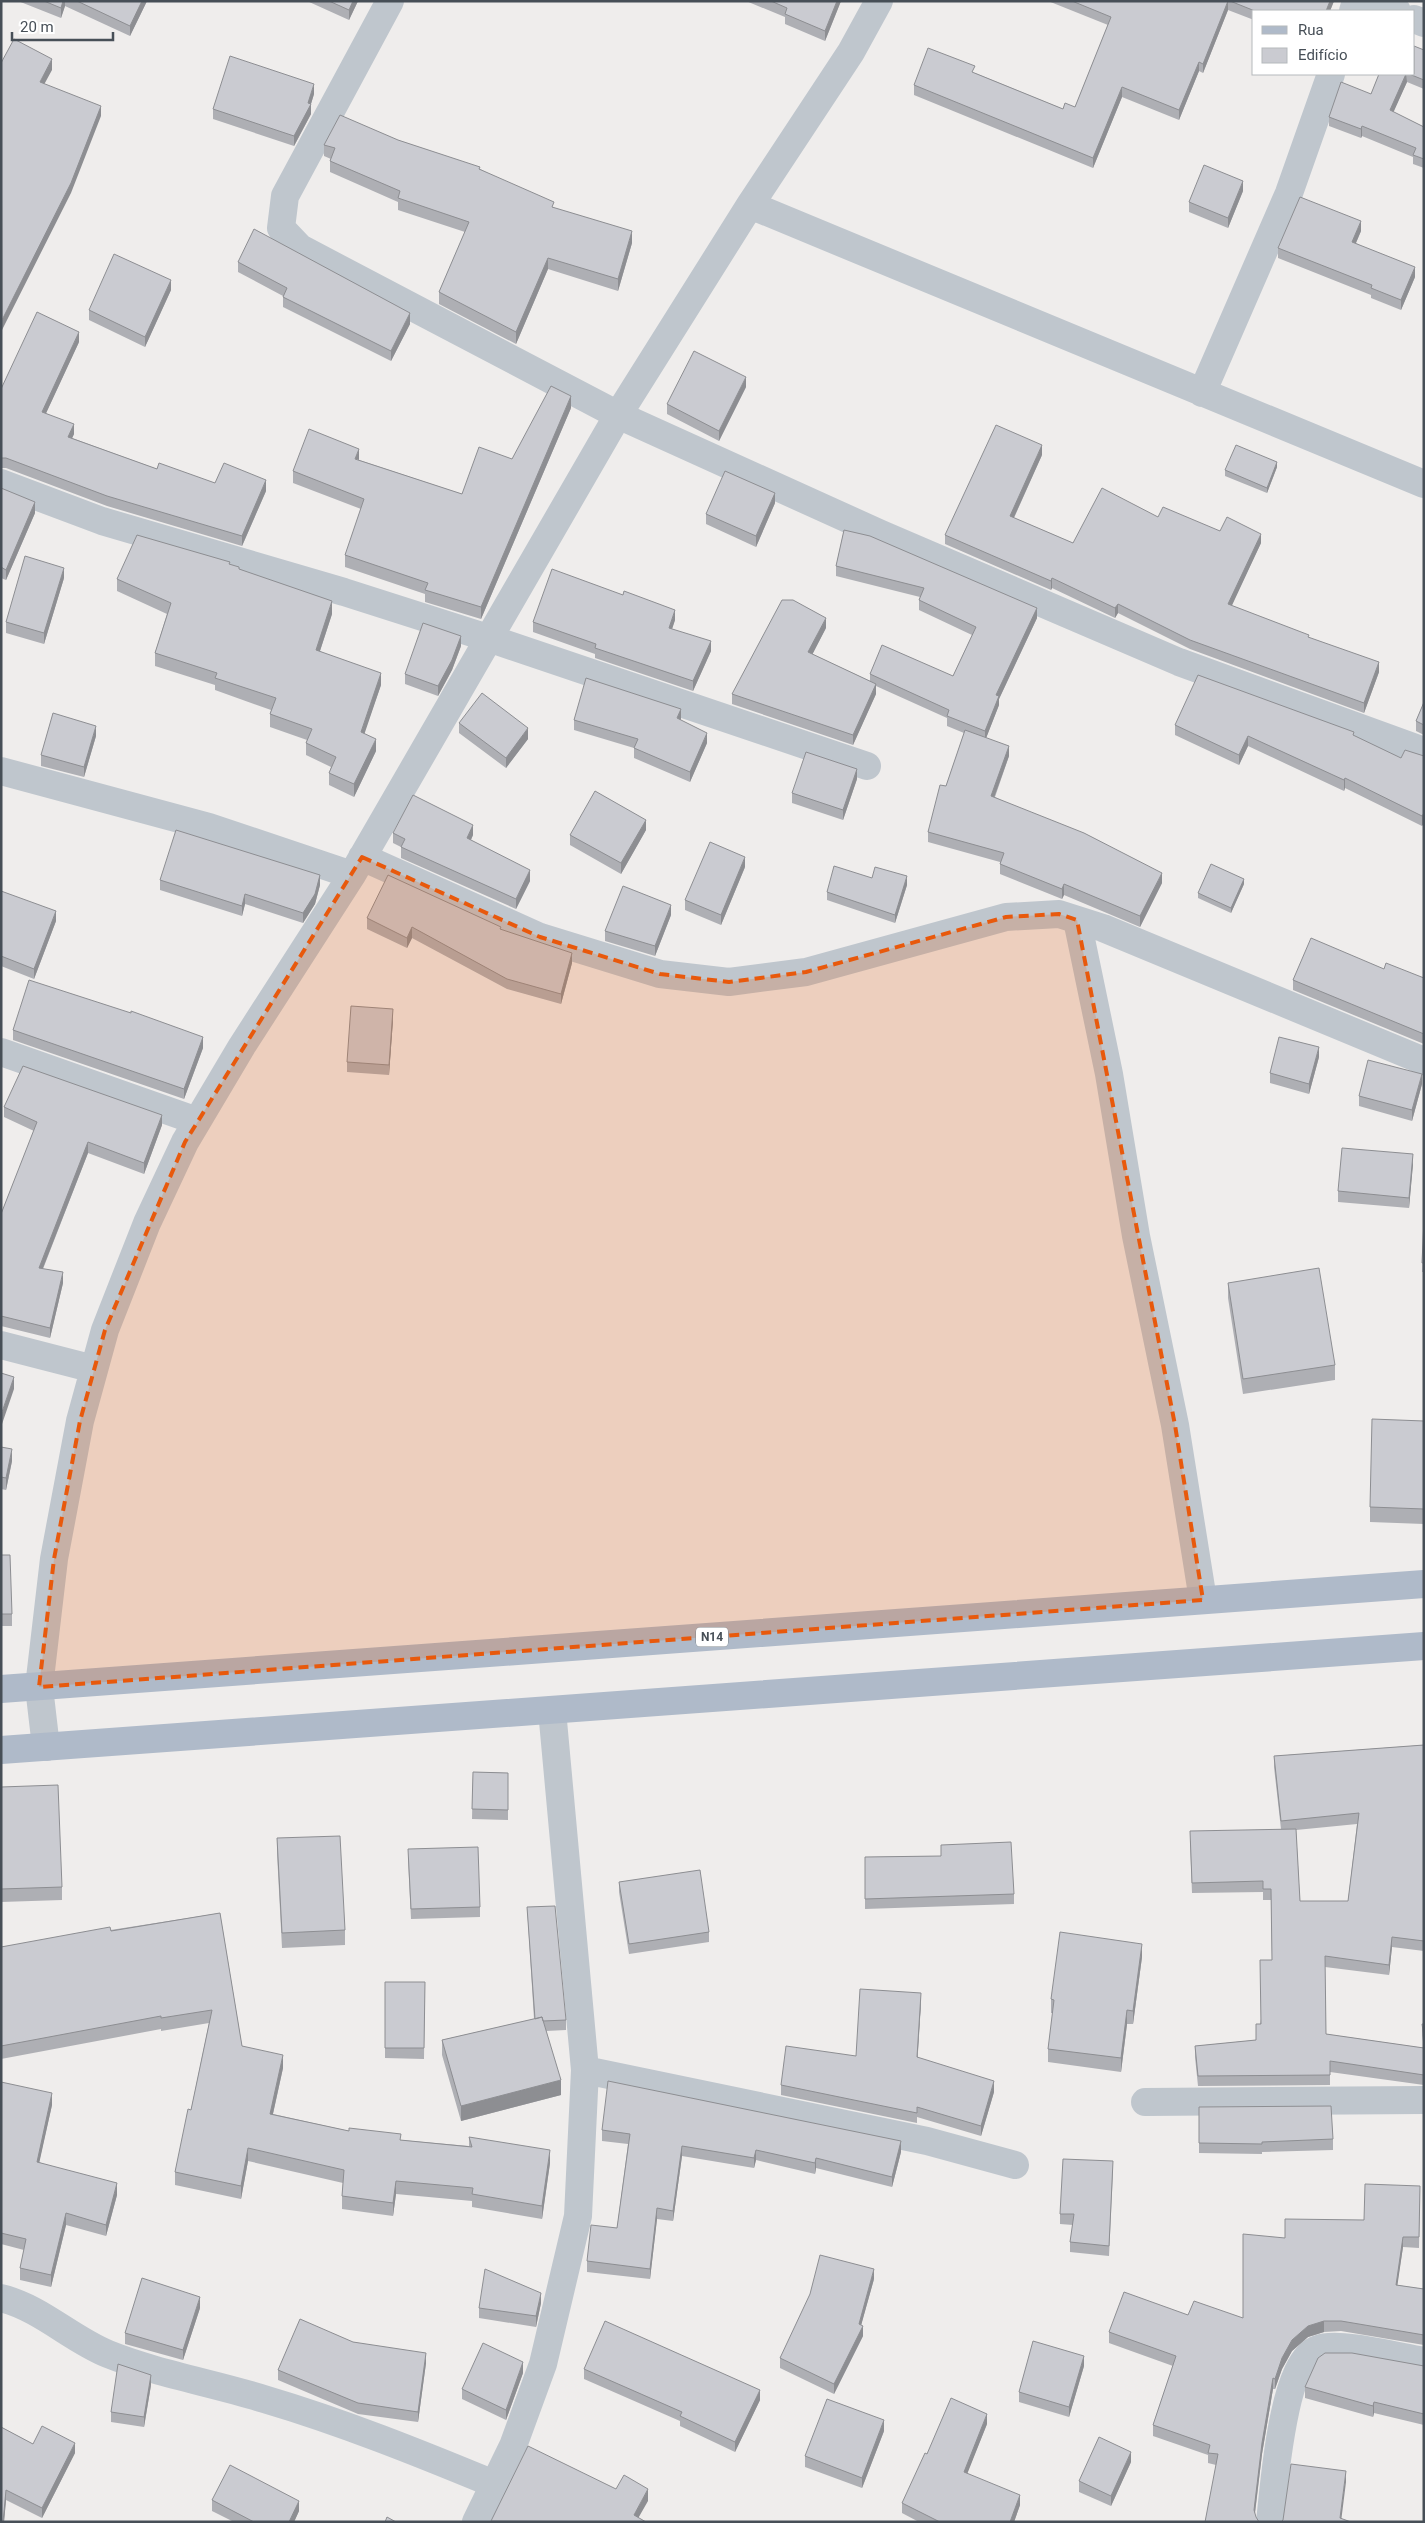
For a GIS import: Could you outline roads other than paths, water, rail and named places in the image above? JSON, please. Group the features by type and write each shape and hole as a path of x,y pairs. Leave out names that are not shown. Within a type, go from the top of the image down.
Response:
{"main road":[{"name":"N14","path":"1,1689 1424,1584"},
{"path":"1,1750 1424,1646"}],"street":[{"path":"390,1 285,196 281,228 300,248 618,415 881,534 1179,662 1424,751"},
{"path":"46,1747 40,1687 54,1559 80,1421 105,1330 147,1223 185,1142 242,1046 357,866 618,415 750,205 851,52 880,1"},
{"path":"1376,1 1395,10"},
{"path":"1202,393 1289,193 1331,75"},
{"path":"750,205 1424,484"},
{"path":"1,483 102,521 344,592 488,638 867,766"},
{"path":"1,771 357,866 540,936 660,974 729,982 806,972 1006,917 1059,914 1103,928 1424,1061"},
{"path":"1076,920 1109,1074 1136,1236 1176,1426 1203,1600"},
{"path":"1,1052 197,1121"},
{"path":"1,1345 94,1369"},
{"path":"476,2522 512,2446 543,2364 578,2216 585,2070 552,1710"},
{"path":"585,2070 927,2141 1015,2166"},
{"path":"1145,2102 1424,2100"},
{"path":"1,2298 56,2323 107,2353 274,2402 402,2446 494,2484"},
{"path":"1270,2522 1280,2429 1293,2384 1304,2361 1317,2349 1341,2347 1424,2361"}]}
